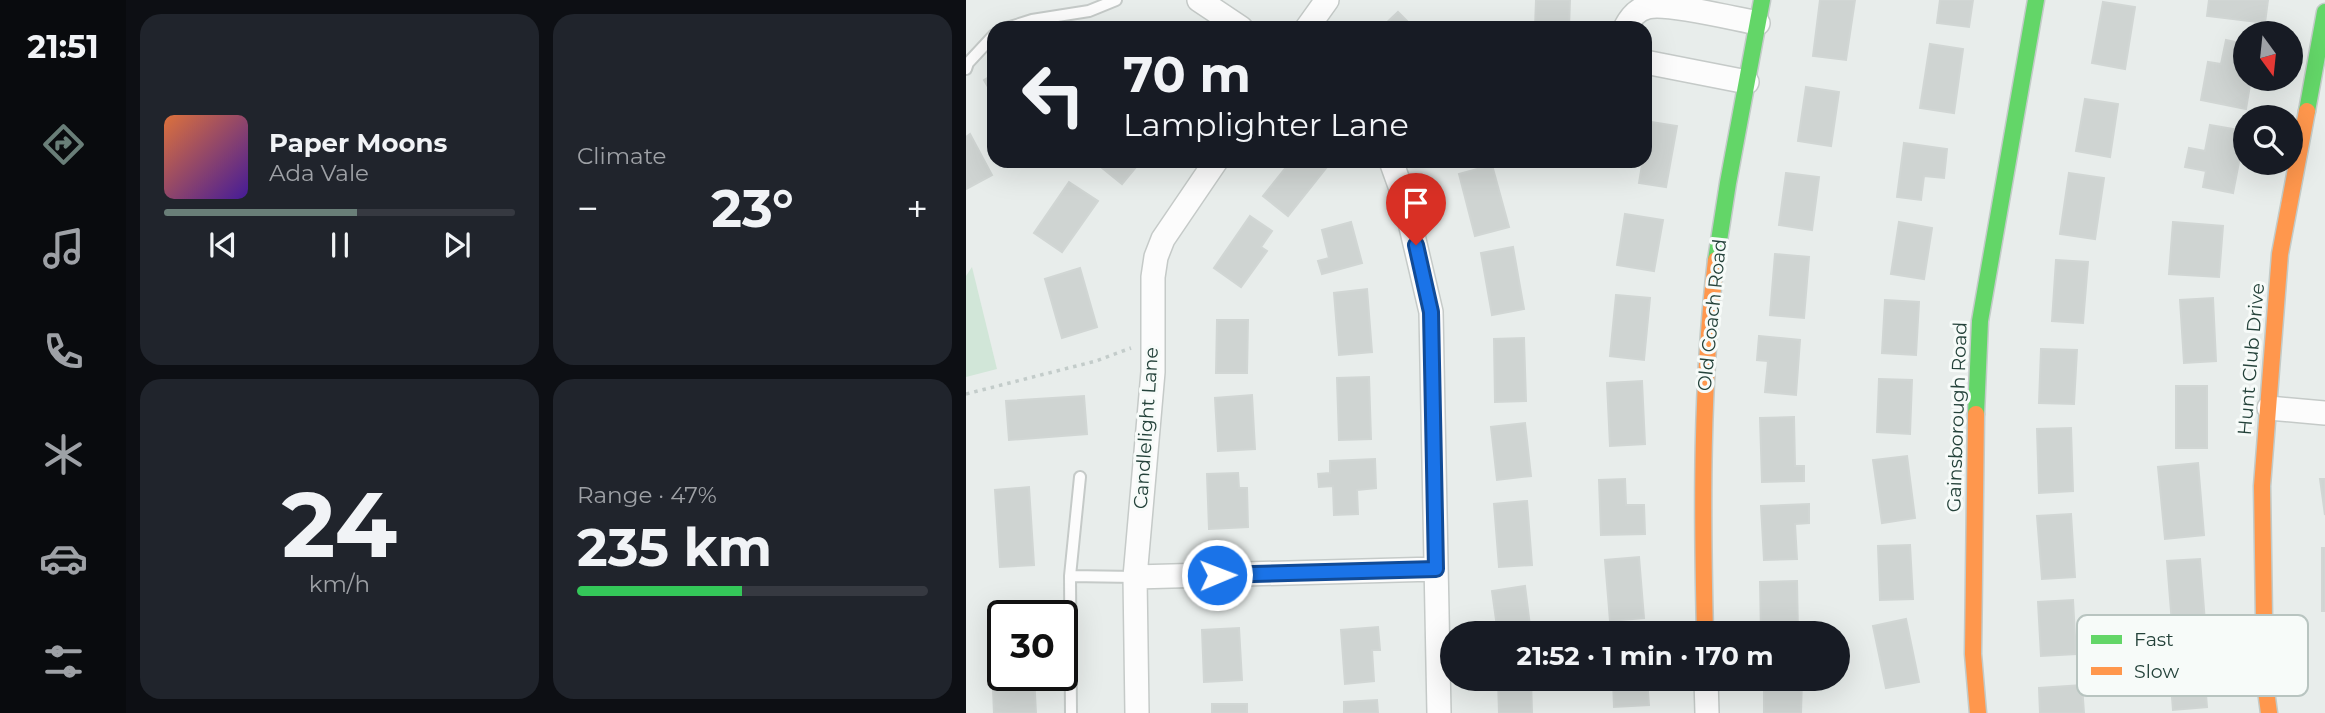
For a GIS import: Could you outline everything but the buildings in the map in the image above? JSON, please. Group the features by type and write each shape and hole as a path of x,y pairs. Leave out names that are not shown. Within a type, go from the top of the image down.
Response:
{"street":[{"path":"1199,0 1230,21"},
{"path":"1312,21 1327,0"},
{"name":"Old Coach Road","path":"1705,621 1701,479 1706,354 1720,228 1762,0"},
{"name":"Gainsborough Road","path":"1978,713 1973,654 1976,368 1980,321 2036,0"},
{"path":"1628,21 1639,10 1659,6 1758,23"},
{"name":"Hunt Club Drive","path":"2263,615 2262,486 2280,254 2325,12"},
{"path":"1652,63 1747,82"},
{"name":"Candlelight Lane","path":"1137,713 1135,577 1153,372 1153,276 1163,239 1211,168"},
{"path":"1394,168 1404,197 1431,312 1439,713"},
{"path":"2269,408 2325,413"},
{"path":"1135,577 1436,569"},
{"path":"1706,691 1707,713"}],"lane":[{"path":"1029,21 1089,11 1116,0"},
{"path":"966,69 968,63 987,43"},
{"path":"1071,713 1070,576 1080,477"},
{"path":"1070,576 1135,577"}],"path":[{"path":"966,394 1096,361 1153,340"}],"green space":[{"path":"972,267 997,369 966,377 966,276"}],"traffic: fast":[{"path":"1716,260 1762,0"},
{"path":"1976,414 1980,321 2036,0"},
{"path":"2307,111 2325,12"}],"traffic: slow":[{"path":"2264,615 2262,486 2280,254 2307,111"},
{"path":"1705,621 1704,447 1716,260"},
{"path":"1976,414 1973,654 1978,713"},
{"path":"2267,696 2269,713"}],"route":[{"path":"1217,575 1436,569 1431,312 1416,245"}]}
